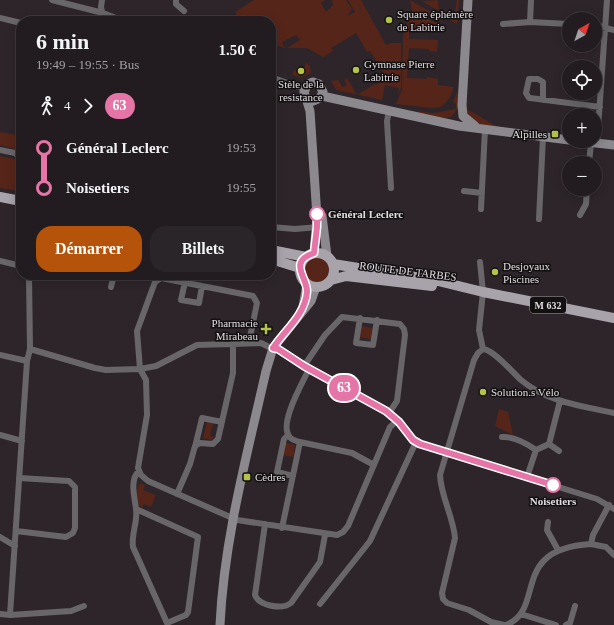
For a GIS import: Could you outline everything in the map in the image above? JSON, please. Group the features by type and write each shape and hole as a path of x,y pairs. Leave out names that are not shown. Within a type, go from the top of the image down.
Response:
{"main road":[{"path":"0,197 16,200"},
{"name":"ROUTE DE TARBES","path":"276,251 310,255 320,253 330,260 434,280 483,292 614,318"},
{"path":"310,255 300,268 300,274 311,286"},
{"path":"330,260 334,275 331,280"},
{"path":"276,261 300,268"},
{"name":"ROUTE DE TARBES","path":"311,286 322,287 331,280 346,276 483,292"}],"street":[{"path":"52,0 111,16"},
{"path":"102,0 101,7 103,16"},
{"path":"176,0 176,4 184,11"},
{"path":"460,120 468,0"},
{"path":"530,22 531,0"},
{"path":"543,100 600,107 608,0"},
{"path":"0,18 16,22"},
{"path":"503,24 530,22 562,24"},
{"path":"602,26 614,30"},
{"path":"276,79 304,89"},
{"path":"304,89 308,84 316,82 321,86 315,110 321,227 310,255"},
{"path":"304,89 310,111 321,227 330,260"},
{"path":"307,98 319,98 438,121 460,120 481,128 562,139"},
{"path":"389,111 387,121 391,188"},
{"path":"481,128 481,209"},
{"path":"539,219 543,137"},
{"path":"602,144 614,146"},
{"path":"0,150 16,154"},
{"path":"464,191 482,193"},
{"path":"580,215 586,204 587,196"},
{"path":"276,227 295,229 321,227"},
{"path":"0,261 16,265"},
{"path":"480,262 483,292 479,330 483,349"},
{"path":"10,615 27,361 30,349 29,280"},
{"path":"111,287 113,280"},
{"path":"158,280 154,284 137,331 140,369 146,380 147,415 137,463 138,471 146,480 234,518 325,535 337,535 346,529 374,465 390,427 393,417 397,401 404,329 398,323 345,316 340,318 306,367 292,404 287,428 288,435 293,440 300,442 352,453 374,465"},
{"path":"168,280 250,295 256,298 257,303 249,342"},
{"path":"185,282 181,300 199,303 202,286"},
{"path":"220,625 226,561 266,372 273,348 303,310 307,293 311,286"},
{"path":"360,318 356,343 373,345 377,320"},
{"path":"30,349 106,370 140,369 156,366 197,345 249,342 261,343 278,349 306,367 393,417 416,442 597,499 612,507 593,535 591,544"},
{"path":"195,447 200,443 212,444 216,442 233,374 233,343"},
{"path":"483,349 492,353 530,386 543,395 560,401 614,413"},
{"path":"483,349 478,353 474,360 440,475 440,484 455,538 442,593 443,599 447,604 469,610 491,622 505,625 515,622 521,614 536,570 545,558 558,550 574,545 591,544 606,547 614,555"},
{"path":"0,355 27,361"},
{"path":"549,444 560,401"},
{"path":"177,494 190,464 202,418 222,422"},
{"path":"0,435 22,441"},
{"path":"288,435 284,439 277,472 293,476"},
{"path":"502,437 510,436 536,450"},
{"path":"282,528 300,442"},
{"path":"320,604 370,541 416,442"},
{"path":"527,477 536,450 549,444"},
{"path":"549,444 559,451"},
{"path":"136,510 198,537 187,613 167,623 133,547 132,538 136,521 136,510 133,484 135,475 138,471"},
{"path":"16,531 66,537 73,533 75,528 75,487 73,484 69,481 19,478"},
{"path":"548,522 547,530 558,550"},
{"path":"265,524 255,595 257,600 263,604 285,606 291,603 320,562 325,535"},
{"path":"0,537 15,546"},
{"path":"0,614 10,615 71,611 84,606"},
{"path":"566,625 570,623 576,606"},
{"path":"521,614 556,625"}],"shaded area":[{"path":"254,0 325,0 321,3 326,12 333,5 332,0 346,0 352,9 347,16 355,12 348,0 361,0 386,45 391,43 401,43 401,87 398,96 399,88 385,85 382,100 358,95 375,84 376,85 386,77 370,51 367,52 356,33 331,48 333,51 323,57 307,48 287,48 300,40 296,35 282,42 285,48 276,45 276,16 238,16 235,12"},
{"path":"410,0 431,12 443,22 412,12"},
{"path":"420,0 438,0 439,9 437,10"},
{"path":"457,0 459,0 457,24 446,18 444,12 445,9 446,14 455,12"},
{"path":"413,15 442,24 436,24 436,30 409,28 409,39 438,40 437,52 429,51 429,49 409,48 407,78 427,79 427,77 438,79 438,85 454,87 449,99 441,107 432,108 396,104 402,90 403,36 409,17"},
{"path":"306,62 310,66 311,73 301,77 292,75 294,70 301,74 303,73"},
{"path":"347,78 357,95 336,90 331,81 338,80 343,87 347,85 344,80"},
{"path":"458,90 458,108 451,117 440,118 412,113 413,111 434,113 456,109 456,104 453,101"},
{"path":"465,102 467,110 500,127 478,125 468,119"},
{"path":"0,132 16,135 16,149 0,145"},
{"path":"0,156 15,159 16,190 0,188"},
{"path":"317,257 327,261 331,271 327,281 317,285 307,281 303,271 307,261"},
{"path":"361,326 372,328 371,339 360,337"},
{"path":"499,409 508,412 513,435 495,426"},
{"path":"207,422 213,423 210,436 214,437 212,440 203,438"},
{"path":"286,443 295,445 293,457 282,455"},
{"path":"140,483 145,485 143,490 156,495 151,507 144,504 142,508 139,503 137,493"}],"bus line":[{"name":"63","path":"317,214 314,253 306,257 300,268 300,274 302,280 306,284 307,293 303,310 273,348 278,349 304,366 386,411 399,422 413,440 420,444 553,485"}],"place":[{"name":"Square éphémère de Labitrie","path":"389,20"},
{"name":"Gymnase Pierre Labitrie","path":"356,70"},
{"name":"Stèle de la resistance","path":"301,71"},
{"name":"Alpilles","path":"555,134"},
{"name":"Général Leclerc","path":"317,214"},
{"name":"Desjoyaux Piscines","path":"495,272"},
{"name":"Pharmacie Mirabeau","path":"266,329"},
{"name":"Solution.s Vélo","path":"483,392"},
{"name":"Cèdres","path":"247,477"},
{"name":"Noisetiers","path":"553,485"}]}
